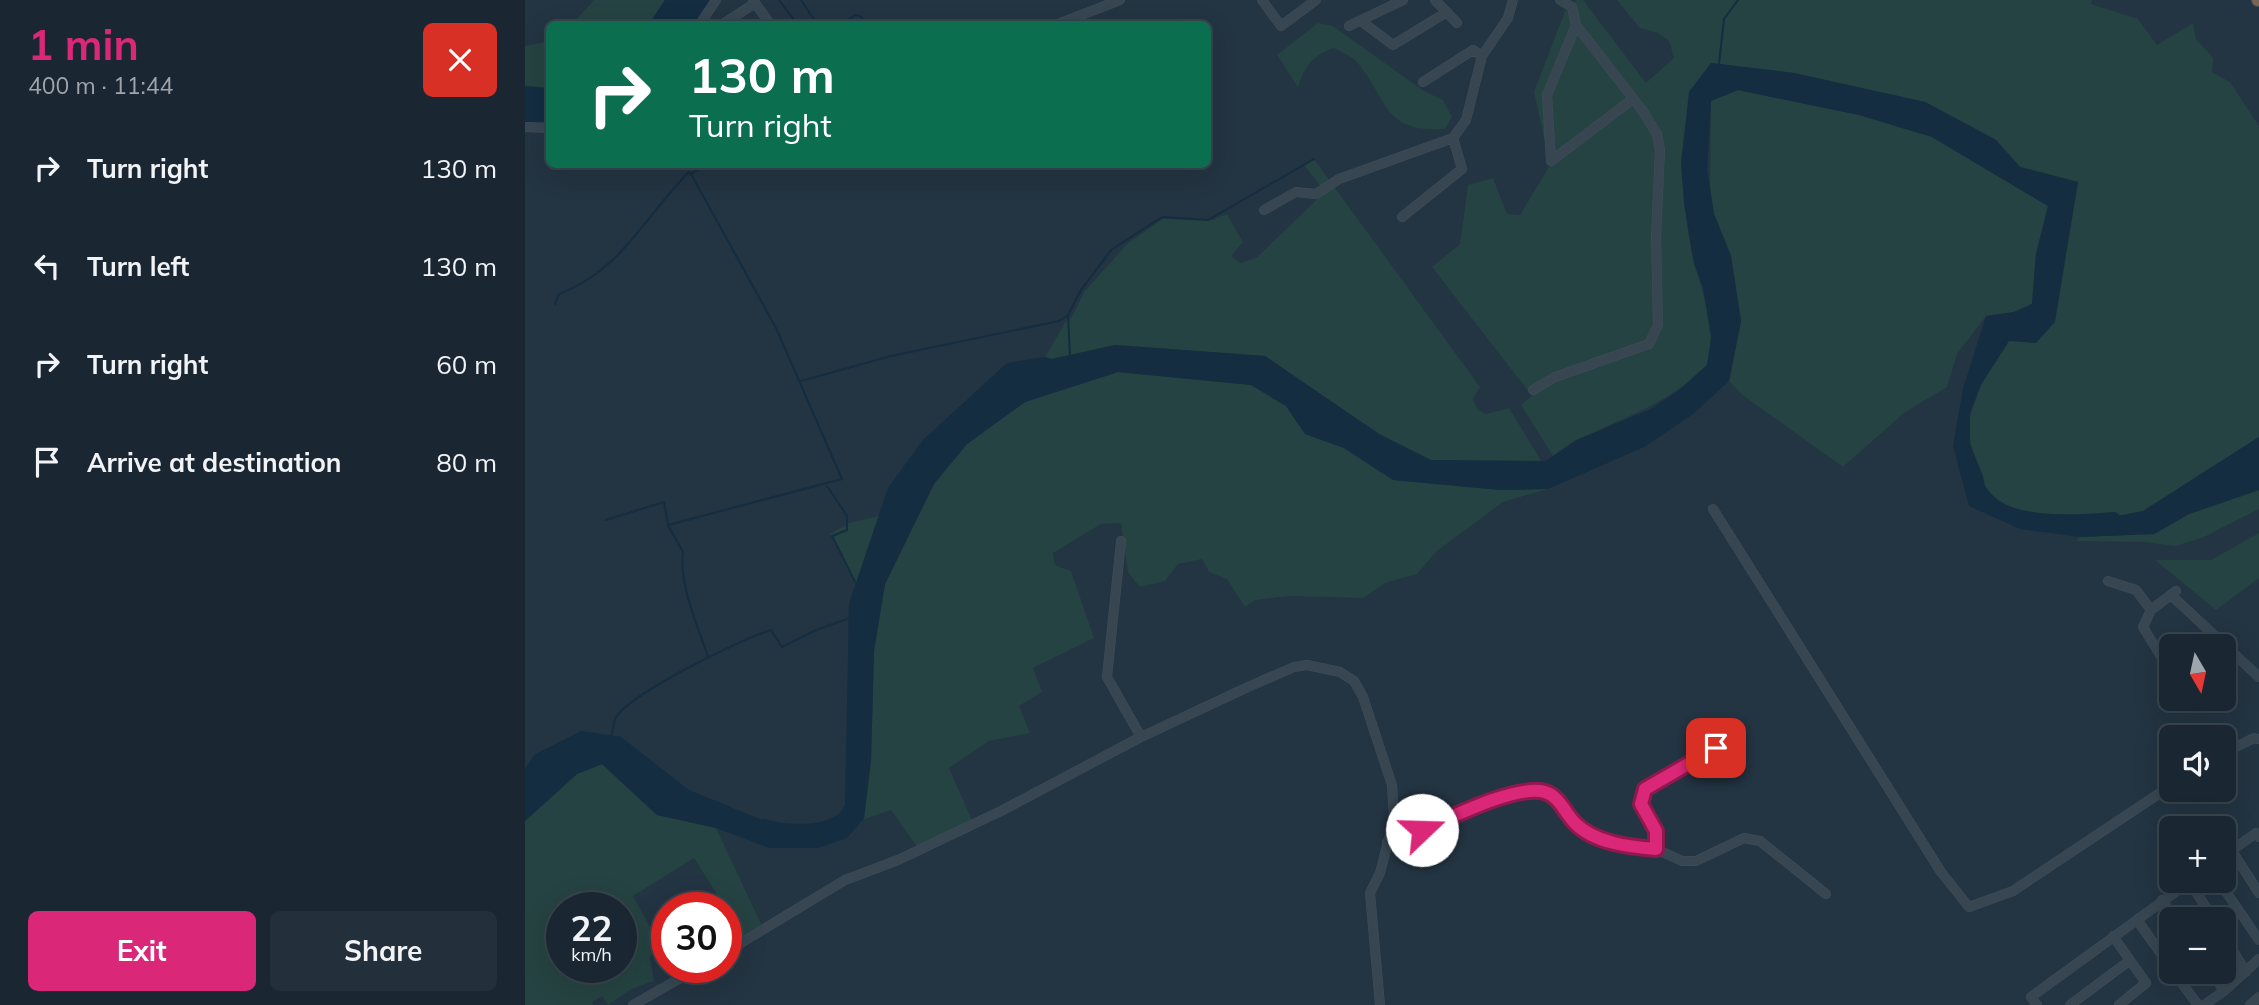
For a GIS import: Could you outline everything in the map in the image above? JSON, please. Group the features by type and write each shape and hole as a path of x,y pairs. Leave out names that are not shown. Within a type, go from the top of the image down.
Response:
{"street":[{"path":"703,21 716,0"},
{"path":"1066,21 1120,0"},
{"path":"1262,0 1280,26 1311,1"},
{"path":"1349,26 1403,0"},
{"path":"1435,0 1457,23"},
{"path":"1263,210 1296,192 1316,194 1348,176 1453,138 1466,120 1482,56 1508,18 1513,0"},
{"path":"1533,390 1555,377 1649,345 1658,325 1656,249 1660,149 1657,134 1576,24 1572,7 1560,0"},
{"path":"727,21 754,2 768,21"},
{"path":"1361,21 1393,45 1447,12"},
{"path":"1576,24 1549,84 1551,161 1633,99"},
{"path":"1423,82 1473,50 1482,56"},
{"path":"525,127 546,128"},
{"path":"1402,217 1462,169 1453,138"},
{"path":"1713,509 1941,872 1969,907 2013,891 2159,794"},
{"path":"1121,541 1107,677 1141,737"},
{"path":"2108,581 2136,590 2151,610"},
{"path":"2159,653 2143,627 2151,610 2174,593 2259,677"},
{"path":"742,942 845,880 898,860 1001,811 1141,737 1294,667 1307,665 1340,672 1354,681 1363,697 1392,785 1394,819 1380,873 1370,894 1380,1005"},
{"path":"2236,747 2254,738 2259,739"},
{"path":"1656,849 1656,831 1641,804 1645,789 1716,748"},
{"path":"1387,842 1512,794 1545,792 1555,797 1577,826 1621,846 1656,849 1682,861 1696,861 1744,838 1760,841 1826,894"},
{"path":"2236,848 2258,835"},
{"path":"2236,863 2259,893"},
{"path":"2034,1001 2113,936 2173,893"},
{"path":"2227,893 2259,940"},
{"path":"2162,900 2167,907"},
{"path":"2137,920 2159,951"},
{"path":"2113,936 2146,983 2119,1005"},
{"path":"2236,956 2246,972"},
{"path":"2204,1005 2259,959"},
{"path":"2070,1005 2129,961"},
{"path":"633,1005 672,983"},
{"path":"2183,984 2198,1005"},
{"path":"2219,984 2224,991"},
{"path":"2250,1005 2259,997"}],"green space":[{"path":"594,0 665,0 651,21 575,21"},
{"path":"1577,0 1583,0 1646,83 1674,58 1669,41 1658,33 1640,28 1617,0 2092,0 2091,4 2138,19 2157,45 2193,23 2196,39 2213,58 2212,72 2230,82 2259,126 2259,437 2143,511 2073,525 2010,513 1988,502 1971,445 1969,431 1973,403 2009,340 2036,343 2066,251 2078,182 2020,167 1996,140 1925,102 1794,73 1711,63 1688,124 1683,163 1689,236 1711,333 1709,359 1704,368 1669,396 1553,456 1521,405 1532,396 1432,267 1460,244 1468,185 1493,178 1507,214 1520,215 1550,165 1534,92 1565,11"},
{"path":"1318,23 1333,26 1424,91 1443,100 1452,117 1445,129 1425,129 1398,120 1357,62 1334,48 1311,62 1298,87 1277,55"},
{"path":"546,42 546,88 525,86 525,46"},
{"path":"1738,90 1859,115 1932,137 2048,206 2036,254 2032,304 2014,312 1986,316 1957,354 1947,387 1904,413 1843,467 1741,394 1729,381 1741,321 1731,256 1714,214 1710,187 1711,101"},
{"path":"1314,159 1480,387 1473,399 1478,410 1486,414 1509,408 1542,462 1431,460 1379,434 1265,356 1115,345 1052,359 1045,357 1066,321 1072,317 1084,292 1128,243 1163,219 1212,220 1227,214 1243,242 1231,256 1240,263 1256,258 1325,192 1304,165"},
{"path":"1118,372 1251,385 1286,406 1305,434 1344,448 1393,480 1500,490 1548,489 1503,502 1437,551 1417,574 1385,583 1363,598 1290,596 1255,600 1245,607 1227,579 1209,572 1202,559 1178,564 1165,581 1140,587 1128,573 1121,523 1101,524 1053,553 1055,565 1071,571 1094,638 1033,668 1042,692 1019,706 1030,733 989,741 949,768 974,825 920,851 891,810 864,819 871,760 874,651 885,584 934,484 967,444 1025,402"},
{"path":"2259,490 2259,509 2202,538 2175,546 2143,542 2076,541 2080,537 2154,534 2189,514"},
{"path":"879,516 855,586 830,534 849,523"},
{"path":"2259,533 2259,578 2216,610 2155,560 2211,560"},
{"path":"602,764 657,815 716,828 765,932 747,942 742,934 742,892 715,892 694,858 637,894 546,892 546,983 637,983 637,903 651,929 651,982 631,989 608,1005 602,996 592,1002 593,1005 525,1005 525,821 577,774"}],"water":[{"path":"665,0 712,0 698,21 651,21"},
{"path":"1711,63 1794,73 1925,102 1996,140 2020,167 2078,182 2055,322 2036,343 2009,341 1981,385 1970,414 1970,444 1983,476 1988,502 2010,513 2073,525 2143,511 2259,437 2259,490 2189,514 2154,534 2080,537 2020,529 1969,506 1953,446 1963,389 1986,316 2014,312 2032,304 2036,254 2048,206 1932,137 1859,115 1738,90 1711,101 1707,169 1714,214 1731,256 1741,321 1729,381 1693,414 1644,447 1548,489 1500,490 1393,480 1344,448 1305,434 1286,406 1251,385 1118,372 1025,402 967,444 934,484 885,584 874,651 871,760 864,818 847,838 818,848 769,848 716,828 657,815 602,764 577,774 525,821 525,769 534,755 581,731 621,737 689,790 784,829 813,831 835,822 845,805 849,604 888,488 923,440 1007,363 1045,357 1052,359 1115,345 1265,356 1379,434 1431,460 1546,461 1576,440 1651,409 1679,390 1707,365 1711,338 1703,287 1694,264 1684,203 1681,163 1689,92"},
{"path":"525,86 546,88 546,121 525,123"}],"waterway":[{"path":"779,0 795,21"},
{"path":"801,0 815,21"},
{"path":"1719,64 1724,19 1738,0"},
{"path":"846,21 855,15 865,21"},
{"path":"1070,356 1068,315 1081,290 1111,250 1162,217 1208,220 1314,159"},
{"path":"555,304 559,294 600,271 616,256 689,172 691,174 699,168"},
{"path":"668,525 842,479 776,328 691,174"},
{"path":"801,381 891,356 1059,321 1067,316"},
{"path":"1976,485 1991,502 2016,515 2049,520 2114,518"},
{"path":"827,486 847,516 847,530 832,536 856,584"},
{"path":"606,520 664,502 668,525 683,552 686,591 708,657"},
{"path":"611,738 616,717 626,706 713,655 771,630 782,647 816,630 850,618"},
{"path":"764,825 797,830 821,828 842,819 849,812"}],"route":[{"path":"1422,830 1512,794 1545,792 1555,797 1577,826 1621,846 1656,849 1656,831 1641,804 1641,794 1645,789 1716,748"}]}
